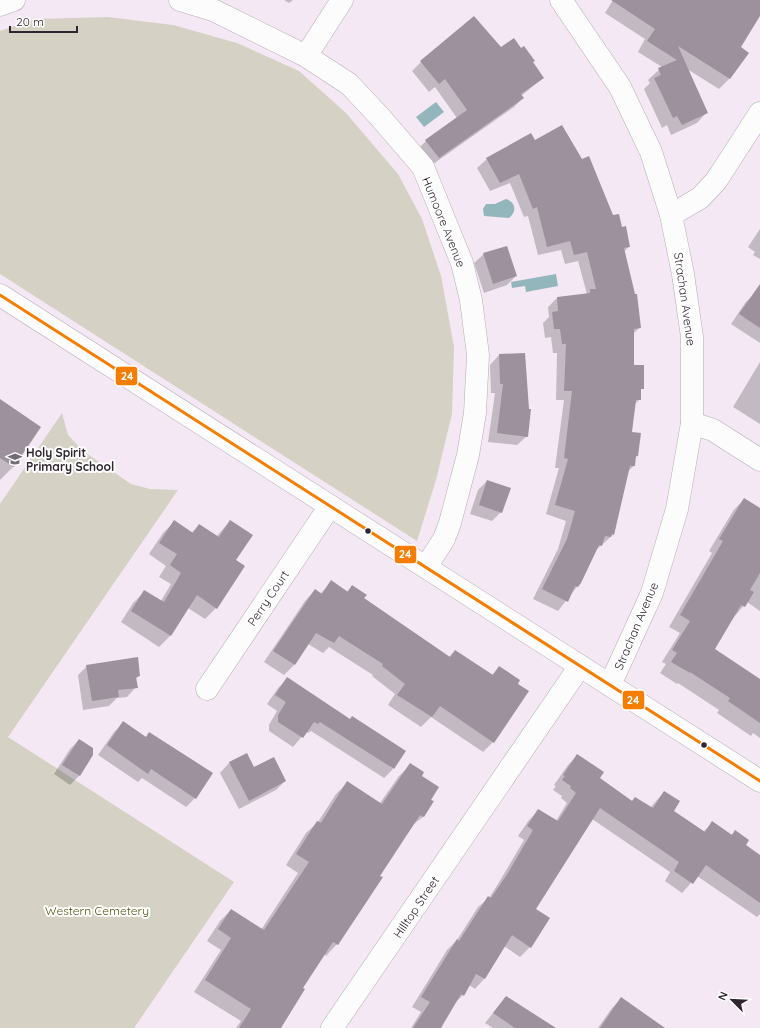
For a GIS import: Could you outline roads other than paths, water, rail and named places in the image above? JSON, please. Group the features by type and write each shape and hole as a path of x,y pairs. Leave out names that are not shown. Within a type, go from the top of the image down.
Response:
{"street":[{"path":"0,5 14,0"},
{"name":"Humoore Avenue","path":"180,0 213,10 306,56 349,84 380,116 423,168 462,263 471,300 478,355 475,413 470,448 450,523 444,539 426,568"},
{"path":"306,56 342,0"},
{"name":"Strachan Avenue","path":"561,0 620,87 651,152 671,215 683,274 692,337 692,423 677,509 652,593 610,685"},
{"path":"671,215 700,198 716,181 760,113"},
{"path":"0,295 760,781"},
{"path":"692,423 713,430 760,460"},
{"name":"Perry Court","path":"207,689 330,506"},
{"name":"Hilltop Street","path":"332,1028 580,666"}],"water":[{"path":"436,102 444,112 424,127 416,117"},
{"path":"506,199 512,202 514,207 512,216 509,218 484,216 483,209 486,204 495,204"},
{"path":"556,274 558,286 526,292 525,286 512,288 511,282"}],"place":[{"name":"Holy Spirit Primary School","path":"15,459"}],"park label":[{"name":"Western Cemetery","path":"97,910"}]}
